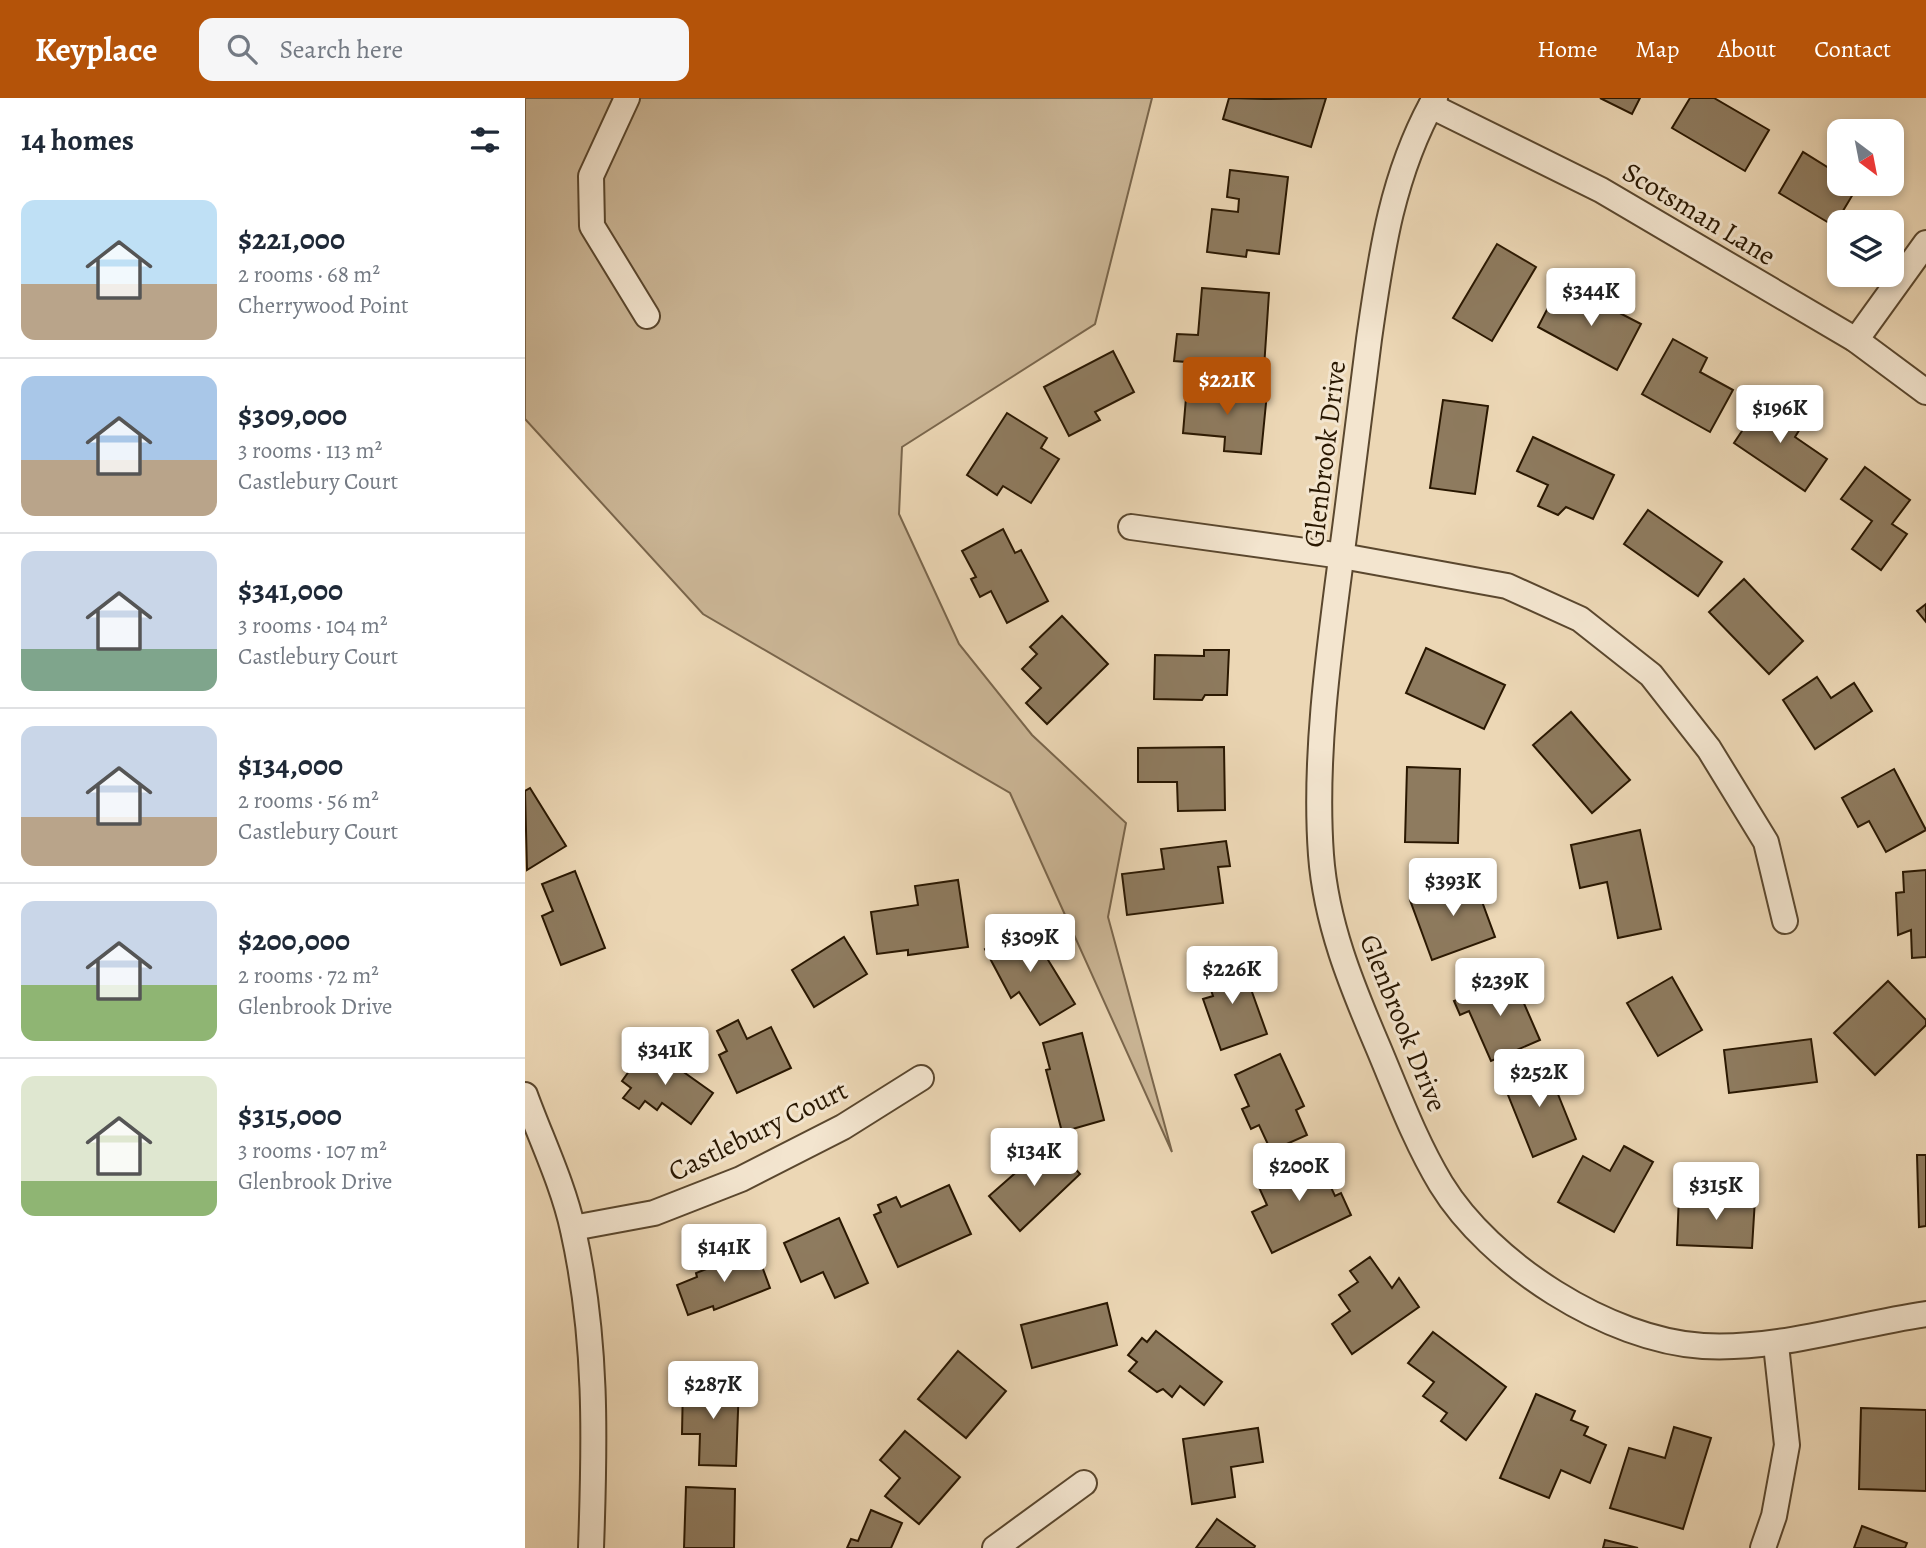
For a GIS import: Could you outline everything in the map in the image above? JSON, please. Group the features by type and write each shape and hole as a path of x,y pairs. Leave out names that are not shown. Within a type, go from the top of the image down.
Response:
{"street":[{"path":"627,98 591,176 592,226 647,316"},
{"name":"Scotsman Lane","path":"1433,102 1601,190 1856,340 1926,392"},
{"name":"Glenbrook Drive","path":"1433,102 1402,174 1384,232 1342,556 1318,782 1321,858 1331,926 1373,1035 1441,1184 1488,1244 1539,1283 1624,1329 1700,1346 1776,1345 1879,1321 1926,1314"},
{"path":"1856,340 1926,243"},
{"path":"1131,527 1342,556 1507,586 1580,619 1640,667 1709,749 1766,842 1785,921"},
{"name":"Castlebury Court","path":"573,1228 654,1213 741,1179 843,1128 921,1078"},
{"path":"525,1095 573,1228 588,1313 596,1419 591,1548"},
{"path":"1763,1548 1774,1516 1787,1445 1776,1345"},
{"path":"995,1548 1084,1483"}],"shaded area":[{"path":"525,98 1152,98 1095,324 902,447 899,514 959,644 1032,735 1126,823 1108,917 1172,1152 1010,793 703,614 525,419"}],"building":[{"path":"1229,98 1326,98 1311,147 1223,119"},
{"path":"1600,98 1640,98 1632,114"},
{"path":"1690,98 1714,98 1769,130 1745,171 1672,128"},
{"path":"1803,152 1827,167 1827,196 1852,196 1844,210 1827,210 1827,222 1779,193"},
{"path":"1230,170 1288,177 1279,254 1247,250 1246,257 1207,252 1212,209 1238,212 1239,199 1227,197"},
{"path":"1497,244 1536,267 1492,341 1453,318"},
{"path":"1202,288 1269,293 1264,368 1174,361 1177,334 1198,335"},
{"path":"1556,292 1582,305 1587,296 1641,324 1617,370 1538,327"},
{"path":"1673,339 1707,358 1700,372 1733,390 1710,432 1642,394"},
{"path":"1113,351 1134,392 1095,412 1100,420 1069,436 1044,387"},
{"path":"1187,386 1267,393 1261,454 1224,451 1225,437 1183,433"},
{"path":"1764,398 1803,424 1795,437 1827,459 1805,491 1734,443"},
{"path":"1443,400 1488,406 1475,494 1430,488"},
{"path":"1007,413 1047,438 1041,448 1059,459 1031,503 1003,486 997,495 967,475"},
{"path":"1533,437 1614,475 1593,519 1566,507 1558,515 1538,506 1548,485 1517,471"},
{"path":"1865,467 1910,500 1892,524 1907,534 1881,570 1852,549 1872,521 1841,499"},
{"path":"1648,510 1722,562 1698,596 1624,544"},
{"path":"1003,529 1015,553 1021,550 1048,601 1007,623 991,591 980,597 971,579 976,577 962,551"},
{"path":"1744,579 1803,641 1769,674 1709,612"},
{"path":"1926,604 1926,622 1917,611"},
{"path":"1062,616 1108,664 1047,724 1026,703 1041,688 1022,669 1037,654 1030,647"},
{"path":"1426,648 1505,685 1484,729 1406,693"},
{"path":"1204,650 1229,650 1227,695 1205,695 1202,700 1154,699 1155,655 1204,656"},
{"path":"1817,677 1831,698 1854,683 1872,711 1815,749 1783,700"},
{"path":"1571,712 1630,780 1592,813 1533,745"},
{"path":"1224,747 1225,810 1178,811 1177,782 1138,782 1138,748"},
{"path":"1407,767 1460,769 1458,843 1405,842"},
{"path":"1894,769 1926,830 1886,852 1869,821 1858,827 1842,798"},
{"path":"530,788 566,846 527,870 525,791"},
{"path":"1640,830 1661,929 1618,938 1607,882 1580,888 1571,845"},
{"path":"1226,841 1230,866 1218,867 1223,903 1127,915 1122,874 1164,869 1161,849"},
{"path":"1926,870 1926,957 1912,958 1911,930 1898,935 1896,893 1904,892 1903,872"},
{"path":"575,871 605,948 561,965 542,916 553,911 542,884"},
{"path":"1473,877 1495,937 1432,960 1410,900"},
{"path":"958,880 968,947 908,955 908,950 877,954 871,912 918,905 915,886"},
{"path":"1026,924 1075,1004 1040,1025 1019,992 1011,998 985,949"},
{"path":"844,937 867,974 814,1007 792,970"},
{"path":"1233,958 1241,979 1247,978 1267,1034 1221,1050 1203,999 1213,996 1204,969"},
{"path":"1512,976 1540,1040 1491,1061 1469,1011 1460,1015 1454,1001"},
{"path":"1672,977 1702,1030 1658,1056 1627,1003"},
{"path":"1888,981 1926,1020 1926,1025 1875,1075 1834,1033"},
{"path":"738,1020 747,1039 771,1027 791,1068 737,1093 719,1055 727,1051 717,1031"},
{"path":"1082,1033 1104,1120 1062,1132 1046,1070 1050,1069 1043,1043"},
{"path":"1811,1039 1817,1082 1729,1093 1724,1050"},
{"path":"647,1046 713,1093 691,1124 662,1103 657,1110 645,1101 639,1109 623,1098 631,1088 622,1081"},
{"path":"1280,1054 1304,1106 1296,1110 1307,1135 1271,1151 1259,1125 1251,1129 1242,1109 1249,1106 1235,1075"},
{"path":"1545,1062 1576,1139 1533,1157 1502,1080"},
{"path":"1624,1146 1653,1162 1614,1232 1558,1202 1583,1156 1610,1171"},
{"path":"1056,1148 1080,1174 1020,1231 989,1196 1029,1161 1034,1166"},
{"path":"1325,1151 1336,1174 1327,1179 1335,1196 1341,1193 1351,1215 1272,1253 1252,1212 1267,1205 1257,1183"},
{"path":"1917,1155 1926,1155 1926,1226 1919,1227"},
{"path":"949,1185 971,1234 898,1267 874,1215 881,1212 878,1205 896,1197 901,1207"},
{"path":"1679,1195 1755,1199 1752,1248 1677,1245"},
{"path":"839,1218 868,1283 835,1298 823,1272 801,1282 784,1243"},
{"path":"756,1250 770,1288 714,1310 713,1306 688,1315 677,1285 697,1277 696,1273"},
{"path":"1370,1257 1392,1288 1399,1278 1419,1307 1352,1354 1332,1324 1350,1311 1339,1295 1358,1282 1350,1271"},
{"path":"1107,1303 1117,1345 1032,1368 1021,1325"},
{"path":"1156,1331 1222,1382 1204,1405 1180,1386 1172,1397 1163,1389 1157,1392 1129,1371 1137,1362 1128,1355 1142,1338 1147,1342"},
{"path":"1433,1332 1506,1387 1466,1440 1441,1421 1447,1413 1423,1396 1434,1382 1408,1363"},
{"path":"958,1351 1006,1391 966,1438 918,1399"},
{"path":"683,1383 739,1384 736,1466 699,1465 700,1434 682,1434"},
{"path":"1536,1394 1575,1411 1571,1420 1588,1427 1584,1435 1606,1445 1590,1483 1561,1470 1549,1498 1500,1478"},
{"path":"1861,1408 1926,1410 1926,1491 1859,1489"},
{"path":"1674,1427 1711,1438 1683,1529 1610,1508 1629,1448 1665,1458"},
{"path":"1258,1428 1263,1462 1231,1467 1235,1497 1192,1504 1183,1439"},
{"path":"905,1431 960,1477 919,1524 885,1496 900,1478 880,1460"},
{"path":"686,1487 735,1489 734,1548 684,1548"},
{"path":"871,1510 902,1523 891,1548 847,1548 851,1539 858,1541"},
{"path":"1217,1519 1255,1546 1254,1548 1196,1548"},
{"path":"1862,1526 1907,1543 1905,1548 1854,1548"},
{"path":"1605,1540 1638,1548 1603,1548"}]}
